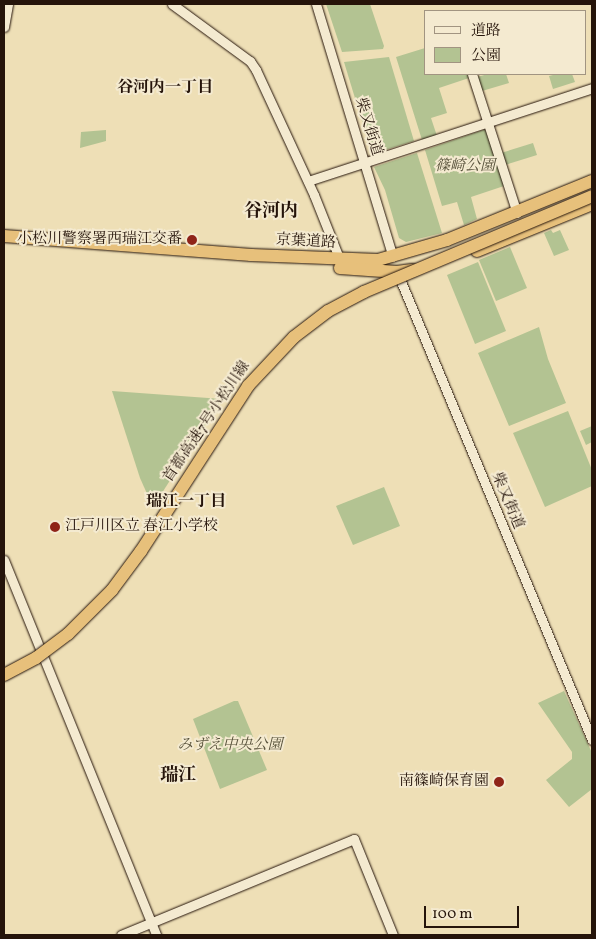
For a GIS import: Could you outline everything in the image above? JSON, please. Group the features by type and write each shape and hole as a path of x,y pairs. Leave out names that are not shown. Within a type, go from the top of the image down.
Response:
{"highway":[{"name":"京葉道路","path":"4,244 341,264 372,261 393,257 448,240 592,181"},
{"name":"首都高速7号小松川線","path":"4,667 48,640 78,616 101,591 143,534 229,399 257,364 289,332 324,305 360,286 592,187"},
{"name":"首都高速7号小松川線","path":"4,675 52,647 83,621 102,601 141,550 240,398 262,368 294,337 328,311 364,292 592,196"},
{"name":"京葉道路","path":"4,236 341,264 397,272 438,266 592,204"}],"street":[{"path":"4,27 8,4"},
{"path":"172,4 250,61 262,80 308,181 341,264"},
{"name":"柴又街道","path":"316,4 393,257"},
{"path":"472,75 517,213"},
{"path":"308,181 592,88"},
{"name":"柴又街道","path":"397,272 592,740"},
{"path":"4,560 156,935"},
{"path":"121,935 354,839 393,935"}],"green space":[{"path":"326,4 370,4 384,46 383,49 342,52"},
{"path":"424,48 424,75 468,75 469,78 439,88 447,113 431,118 437,136 422,140 396,57"},
{"name":"篠崎公園","path":"389,57 414,141 372,154 344,62"},
{"path":"506,75 509,83 482,91 477,77"},
{"path":"572,75 575,82 553,89 549,76"},
{"name":"篠崎公園","path":"486,129 504,186 471,197 477,219 464,225 457,202 442,206 425,150"},
{"path":"106,130 106,141 80,148 81,132"},
{"name":"篠崎公園","path":"533,143 537,155 505,165 501,153"},
{"name":"篠崎公園","path":"417,153 442,233 406,242 399,238 385,190 374,167"},
{"path":"551,230 553,233 560,230 569,250 554,256 544,233"},
{"path":"510,247 527,288 496,301 479,260"},
{"path":"478,262 506,331 475,344 447,275"},
{"path":"539,327 548,359 566,403 509,426 478,353"},
{"path":"112,391 222,399 153,507 140,478"},
{"path":"568,411 592,470 592,486 545,507 513,433"},
{"path":"592,426 592,442 586,445 580,431"},
{"path":"384,487 400,526 353,545 336,506"},
{"path":"564,691 592,753 592,789 569,807 546,780 572,759 572,752 538,703"},
{"name":"みずえ中央公園","path":"238,701 267,770 220,789 193,719"}],"place":[{"name":"小松川警察署西瑞江交番","path":"192,240"},
{"name":"江戸川区立 春江小学校","path":"55,527"},
{"name":"南篠崎保育園","path":"499,782"}],"district":[{"name":"谷河内一丁目","path":"165,88"},
{"name":"谷河内","path":"271,212"},
{"name":"瑞江一丁目","path":"186,502"},
{"name":"瑞江","path":"178,776"}]}
